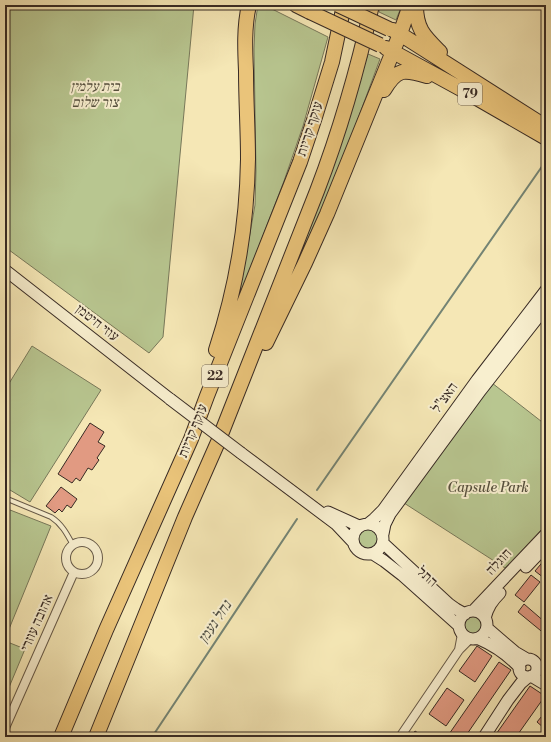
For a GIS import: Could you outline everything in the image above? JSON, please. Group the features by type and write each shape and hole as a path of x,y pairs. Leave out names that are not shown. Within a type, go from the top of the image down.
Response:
{"highway":[{"path":"238,5 245,43"},
{"path":"178,468 221,335 231,300 241,251 245,216 248,159 245,43 249,5"},
{"name":"79","path":"296,5 380,45 461,89 546,138"},
{"name":"79","path":"338,5 395,31 546,126"},
{"name":"עוקף קריות","path":"61,737 106,630 191,439 300,162 332,62 344,5"},
{"name":"עוקף קריות","path":"96,737 184,517 218,442 331,154 364,40 372,5"},
{"path":"218,442 306,263 393,52 395,31 410,5"},
{"path":"416,5 418,22 422,32 459,71"},
{"path":"364,123 392,77 398,73 407,71 429,76 461,89"}],"main road":[{"name":"עוזי חיטמן","path":"5,270 170,399 300,496"},
{"name":"האצ\"ל","path":"364,525 374,519 383,510 477,380 546,290"},
{"name":"האצ\"ל","path":"383,539 385,524 390,514 481,390 546,307"},
{"path":"300,496 325,511 364,525 377,527 383,539 381,548 373,554 368,555 358,551 352,541 336,524 300,496"},
{"path":"352,541 353,533 356,529 364,525"},
{"name":"חוגלה","path":"469,613 546,534"},
{"name":"התל","path":"383,539 449,604 456,609 469,613"},
{"name":"חוגלה","path":"486,623 487,609 492,602 546,546"},
{"name":"התל","path":"373,554 402,575 467,634 493,646 546,685"},
{"path":"449,604 467,606 476,604 485,598"},
{"path":"478,612 482,614 486,623 484,635 467,634 460,621 462,617 469,613 478,612"},
{"name":"התל","path":"486,623 515,652 527,670 546,674"},
{"path":"484,737 527,670"}],"street":[{"path":"83,542 92,546 96,550 98,560 93,569 89,572 84,574 74,572 70,568 66,559 69,549 73,545 83,542"},
{"name":"אהובה עוזרי","path":"5,728 8,710 74,572"},
{"path":"400,737 467,634"}],"lane":[{"path":"5,498 55,519 63,527 73,545"}],"green space":[{"name":"בית עלמין צור שלום","path":"5,5 194,5 163,337 149,353 5,247"},
{"path":"258,5 264,5 328,37 303,126 284,181 231,319 243,273 255,205 256,171 254,49 255,24"},
{"path":"380,5 402,5 396,20 379,12"},
{"path":"368,54 380,59 325,205 286,290 329,175"},
{"path":"32,346 101,390 30,502 5,487 5,390"},
{"name":"Capsule Park","path":"492,383 546,425 546,525 505,568 404,503"},
{"path":"5,508 51,526 7,634 5,633"},
{"path":"367,528 375,531 378,539 375,547 367,550 359,547 356,539 359,531"},
{"path":"473,615 480,618 483,625 480,632 473,635 466,632 463,625 466,618"},
{"path":"5,641 25,649 5,697"}],"building":[{"path":"90,423 104,432 98,442 105,446 97,458 99,460 92,470 88,468 80,481 76,478 72,483 58,474"},
{"path":"61,487 77,499 71,508 67,505 62,512 59,509 55,513 46,506"},
{"path":"546,558 546,576 544,578 535,571"},
{"path":"531,575 540,582 524,602 515,595"},
{"path":"524,604 546,623 546,635 518,612"},
{"path":"477,646 492,656 475,682 459,671"},
{"path":"499,662 511,670 465,737 447,737"},
{"path":"530,686 545,696 516,737 494,737"},
{"path":"447,688 464,700 446,726 429,714"},
{"path":"546,711 546,726 544,728 537,722"},
{"path":"415,731 424,737 411,737"}],"waterway":[{"path":"317,490 543,165"},
{"name":"נחל נעמן","path":"152,737 297,519"}]}
